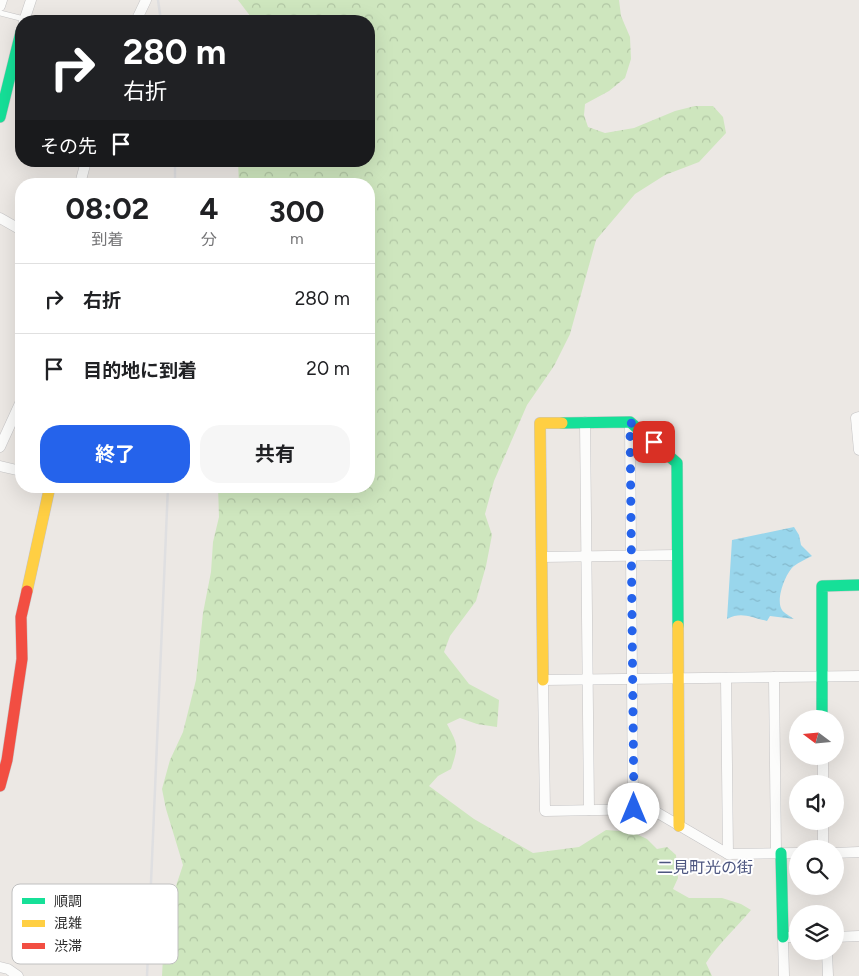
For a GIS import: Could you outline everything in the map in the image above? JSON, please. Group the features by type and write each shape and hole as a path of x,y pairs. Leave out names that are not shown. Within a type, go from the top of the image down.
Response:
{"street":[{"path":"0,6 2,0"},
{"path":"26,15 31,0"},
{"path":"139,15 146,0"},
{"path":"1,112 15,56"},
{"path":"0,218 15,227"},
{"path":"0,447 15,414"},
{"path":"859,417 856,418 859,450"},
{"path":"585,422 589,810"},
{"path":"630,422 634,809"},
{"path":"679,826 677,463 630,422 540,423 545,810 651,809 679,826 728,854 789,853"},
{"path":"0,466 15,470"},
{"path":"0,786 7,760 22,659 21,617 48,493"},
{"path":"542,557 677,555"},
{"path":"822,710 822,586 859,585"},
{"path":"543,680 859,676"},
{"path":"774,677 778,853 784,976"},
{"path":"726,678 728,854"},
{"path":"844,853 859,852"},
{"path":"844,937 859,936"},
{"path":"783,937 789,937"},
{"path":"827,960 828,976"},
{"path":"0,967 8,969 18,976"}],"lane":[{"path":"0,13 15,17"}],"green space":[{"path":"238,0 619,0 621,16 630,37 631,59 625,78 609,91 585,104 584,115 588,127 605,133 634,128 675,111 695,106 713,106 723,117 726,133 699,162 665,175 635,194 596,240 570,334 554,366 527,405 494,481 485,514 492,535 476,601 450,636 444,652 469,684 499,700 497,727 477,724 460,718 447,724 456,745 454,761 451,769 438,776 429,786 474,819 533,853 579,847 606,830 632,832 647,839 657,849 667,847 676,855 678,878 673,889 689,898 722,898 741,904 751,910 706,963 712,976 162,976 163,964 178,964 177,884 183,865 162,789 170,760 183,732 196,680 203,613 211,572 213,542 219,517 218,493 375,493 375,178 239,178 238,167 375,167 375,15 249,15"}],"water":[{"path":"794,527 799,535 801,545 812,556 791,569 782,586 780,605 783,611 794,619 770,616 767,621 742,615 727,619 732,540"}],"railway":[{"path":"158,0 160,15"},
{"path":"175,167 175,178"},
{"path":"151,884 168,493"},
{"path":"147,976 148,964"}],"traffic: fast":[{"path":"0,117 15,56"},
{"path":"562,423 630,422 677,463 678,626"},
{"path":"822,710 822,586 859,585"},
{"path":"781,853 783,937"}],"traffic: slow":[{"path":"543,680 540,423 562,423"},
{"path":"27,591 48,493"},
{"path":"678,626 679,826"}],"traffic: jam":[{"path":"0,786 7,760 22,659 21,617 27,591"}],"district":[{"name":"二見町光の街","path":"705,867"}],"route":[{"path":"634,809 630,422 654,442"}]}
